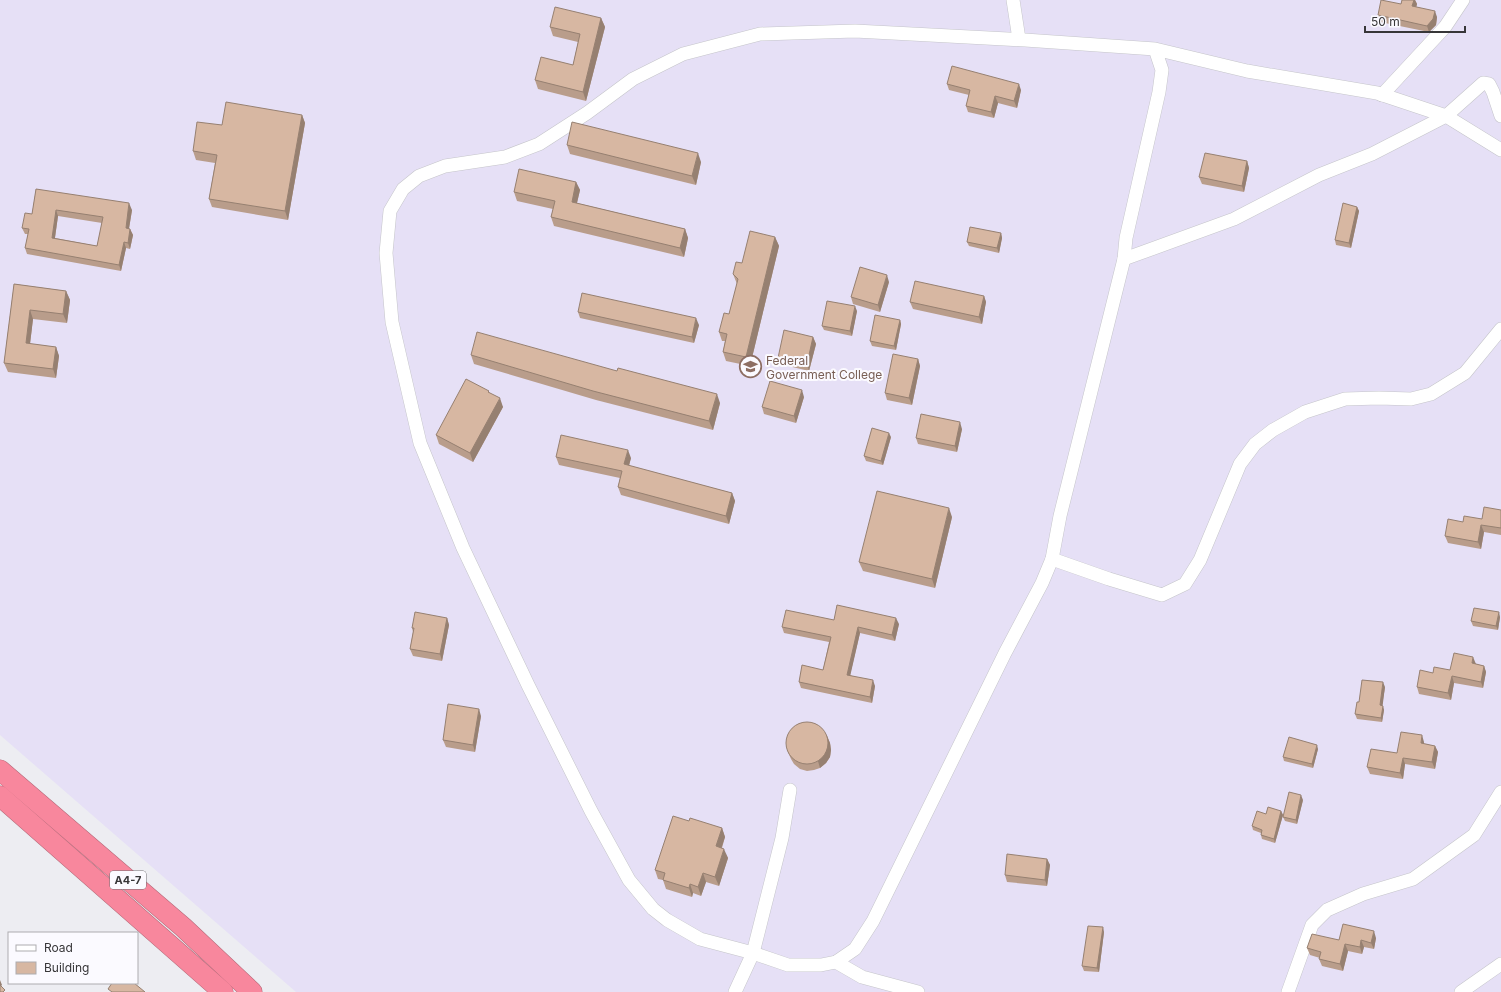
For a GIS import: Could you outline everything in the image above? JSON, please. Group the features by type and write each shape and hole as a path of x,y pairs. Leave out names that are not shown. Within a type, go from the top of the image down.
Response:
{"highway":[{"name":"A4-7","path":"0,770 183,927 252,992"},
{"name":"A4-7","path":"0,796 223,992"}],"street":[{"path":"1014,0 1019,39"},
{"path":"1382,95 1445,27 1463,0"},
{"path":"1155,49 1162,70 1159,92 1126,238 1124,259 1060,516 1052,559 1042,583 1005,653 873,921 855,949 836,962 821,965 788,965 753,953 700,939 667,920 648,904 625,873 591,811 528,685 463,548 420,443 392,322 386,253 390,211 403,189 420,176 445,166 505,157 539,144 587,113 633,79 683,54 760,34 855,31 1019,39 1155,49 1247,71 1382,95 1446,116 1501,150"},
{"path":"1124,259 1234,220 1320,175 1372,154 1446,116 1483,83 1489,84 1501,116"},
{"path":"1052,559 1109,579 1162,595 1185,584 1200,560 1240,464 1255,444 1273,430 1305,412 1345,399 1411,399 1431,394 1465,373 1501,329"},
{"path":"735,992 753,953 782,838 790,790"},
{"path":"1288,992 1312,925 1328,910 1362,894 1413,879 1474,835 1501,792"},
{"path":"836,962 862,977 918,992"},
{"path":"1461,992 1501,964"}],"shaded area":[{"name":"Federal Government College","path":"0,0 1501,0 1501,992 296,992 0,735"}],"building":[{"path":"1381,0 1401,4 1402,0 1414,0 1412,6 1435,11 1433,19 1427,26 1378,15"},
{"path":"555,7 601,18 583,92 535,80 541,57 573,65 580,34 550,27"},
{"path":"952,66 1019,84 1014,101 995,96 991,112 966,106 970,90 947,84"},
{"path":"226,102 302,115 285,211 209,199 217,155 193,151 197,122 222,125"},
{"path":"572,122 698,153 692,176 567,145"},
{"path":"1205,153 1247,161 1242,186 1199,177"},
{"path":"519,169 576,182 572,202 685,229 680,248 551,217 555,201 514,192"},
{"path":"36,189 129,203 126,228 130,229 128,243 124,242 119,265 25,248 29,229 22,228 25,213 32,214","holes":["56,210 103,217 97,246 52,238"]},
{"path":"1343,203 1357,207 1349,243 1335,240"},
{"path":"970,227 1001,233 997,248 967,242"},
{"path":"750,231 775,237 746,357 723,352 727,334 719,332 724,313 729,314 738,279 733,274 736,262 742,263"},
{"path":"860,267 887,275 878,305 851,297"},
{"path":"915,281 984,296 979,317 910,302"},
{"path":"14,284 66,291 63,314 30,310 26,343 56,347 53,369 4,363"},
{"path":"582,293 696,318 692,337 578,312"},
{"path":"827,301 855,306 850,331 822,326"},
{"path":"875,315 900,320 894,346 870,341"},
{"path":"784,330 813,337 807,364 778,358"},
{"path":"477,332 617,371 618,368 717,394 709,421 593,391 471,355"},
{"path":"893,354 918,359 909,398 885,393"},
{"path":"466,379 500,398 470,453 436,435"},
{"path":"770,381 802,390 794,416 762,407"},
{"path":"921,414 960,422 955,446 916,438"},
{"path":"872,428 889,433 881,461 864,456"},
{"path":"561,435 628,450 624,464 732,493 726,516 618,487 622,471 556,457"},
{"path":"877,491 949,508 932,579 859,562"},
{"path":"1484,507 1501,510 1501,528 1481,525 1478,542 1445,536 1448,519 1463,522 1464,516 1482,519"},
{"path":"837,605 896,618 892,635 858,627 847,675 873,680 870,697 799,682 802,665 823,670 831,637 782,627 786,610 834,620"},
{"path":"1474,608 1499,612 1496,626 1471,621"},
{"path":"415,612 447,618 440,654 410,649"},
{"path":"1454,653 1473,657 1472,663 1484,666 1481,682 1452,676 1448,693 1417,687 1420,670 1433,673 1434,667 1450,670"},
{"path":"1362,680 1383,682 1380,705 1383,706 1381,718 1355,714 1357,702 1359,702"},
{"path":"448,704 479,709 473,745 443,740"},
{"path":"807,722 822,728 828,743 822,758 807,764 792,758 786,743 792,728"},
{"path":"1401,732 1422,735 1421,743 1435,746 1432,762 1403,758 1400,773 1367,767 1371,749 1397,753"},
{"path":"1289,737 1317,745 1312,764 1283,757"},
{"path":"1289,792 1301,795 1296,820 1283,817"},
{"path":"1268,807 1281,811 1274,839 1261,835 1262,830 1252,826 1257,811 1266,814"},
{"path":"673,816 689,821 690,818 722,828 716,846 724,849 715,877 703,873 698,887 690,884 689,888 663,880 665,873 655,870"},
{"path":"1007,854 1047,859 1045,880 1005,875"},
{"path":"1343,924 1374,931 1371,943 1361,940 1360,947 1345,944 1340,964 1319,959 1321,952 1307,948 1312,934 1339,940"},
{"path":"1088,926 1103,927 1097,968 1082,966"},
{"path":"111,984 135,984 145,992 112,992 108,989"},
{"path":"0,985 5,990 3,992 0,992"}],"place":[{"name":"Federal Government College","path":"750,367"}]}
